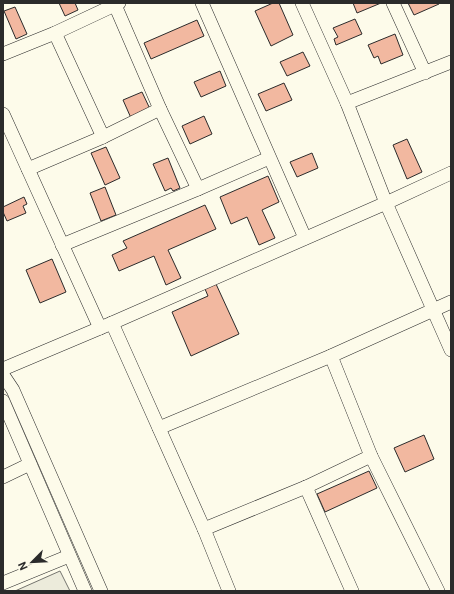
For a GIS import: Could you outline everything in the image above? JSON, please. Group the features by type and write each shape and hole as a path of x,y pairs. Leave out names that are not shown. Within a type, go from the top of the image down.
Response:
{"street":[{"path":"202,3 305,238"},
{"path":"302,3 347,103 386,203 451,350"},
{"path":"393,3 425,73"},
{"path":"3,54 55,33 117,4 160,109 198,189"},
{"path":"55,33 103,136"},
{"path":"347,103 451,62"},
{"path":"28,169 160,109"},
{"path":"3,114 100,328"},
{"path":"62,245 269,158"},
{"path":"3,369 112,323 451,173"},
{"path":"159,428 331,356 451,302"},
{"path":"112,323 204,529 229,591"},
{"path":"331,356 371,456 438,591"},
{"path":"3,375 13,390 101,591"},
{"path":"3,401 85,591"},
{"path":"204,529 306,487 371,456"},
{"path":"3,477 30,464"},
{"path":"306,487 352,591"},
{"path":"3,583 70,556"}],"shaded area":[{"path":"60,571 70,591 15,591"}],"building":[{"path":"59,3 75,3 78,10 65,16"},
{"path":"273,3 279,3 293,35 271,46 255,11"},
{"path":"353,3 381,3 357,13"},
{"path":"408,3 438,3 439,4 414,15"},
{"path":"15,7 27,34 16,39 4,11"},
{"path":"355,19 362,34 336,45 334,39 338,37 333,28"},
{"path":"197,20 204,36 151,59 144,43"},
{"path":"395,34 403,55 381,64 378,56 374,58 368,45"},
{"path":"303,52 310,66 287,76 280,62"},
{"path":"220,71 226,86 201,97 194,82"},
{"path":"284,83 292,100 266,111 258,94"},
{"path":"142,92 150,109 131,118 123,100"},
{"path":"204,116 212,134 190,144 182,126"},
{"path":"407,139 422,172 407,179 393,145"},
{"path":"106,147 120,178 105,185 91,153"},
{"path":"312,153 318,168 297,177 290,162"},
{"path":"168,158 180,188 173,191 171,188 165,191 153,164"},
{"path":"268,176 279,202 262,210 275,238 259,245 247,217 231,224 220,197"},
{"path":"105,187 116,215 101,221 90,193"},
{"path":"24,197 27,204 23,206 26,213 7,221 3,212 3,207"},
{"path":"205,205 216,229 168,250 181,278 166,285 154,256 119,271 112,255 127,248 123,241"},
{"path":"52,259 66,292 40,303 26,270"},
{"path":"216,284 239,334 191,356 172,312 208,296 205,289"},
{"path":"424,435 434,459 405,472 394,448"},
{"path":"369,471 377,488 325,512 317,494"}]}
